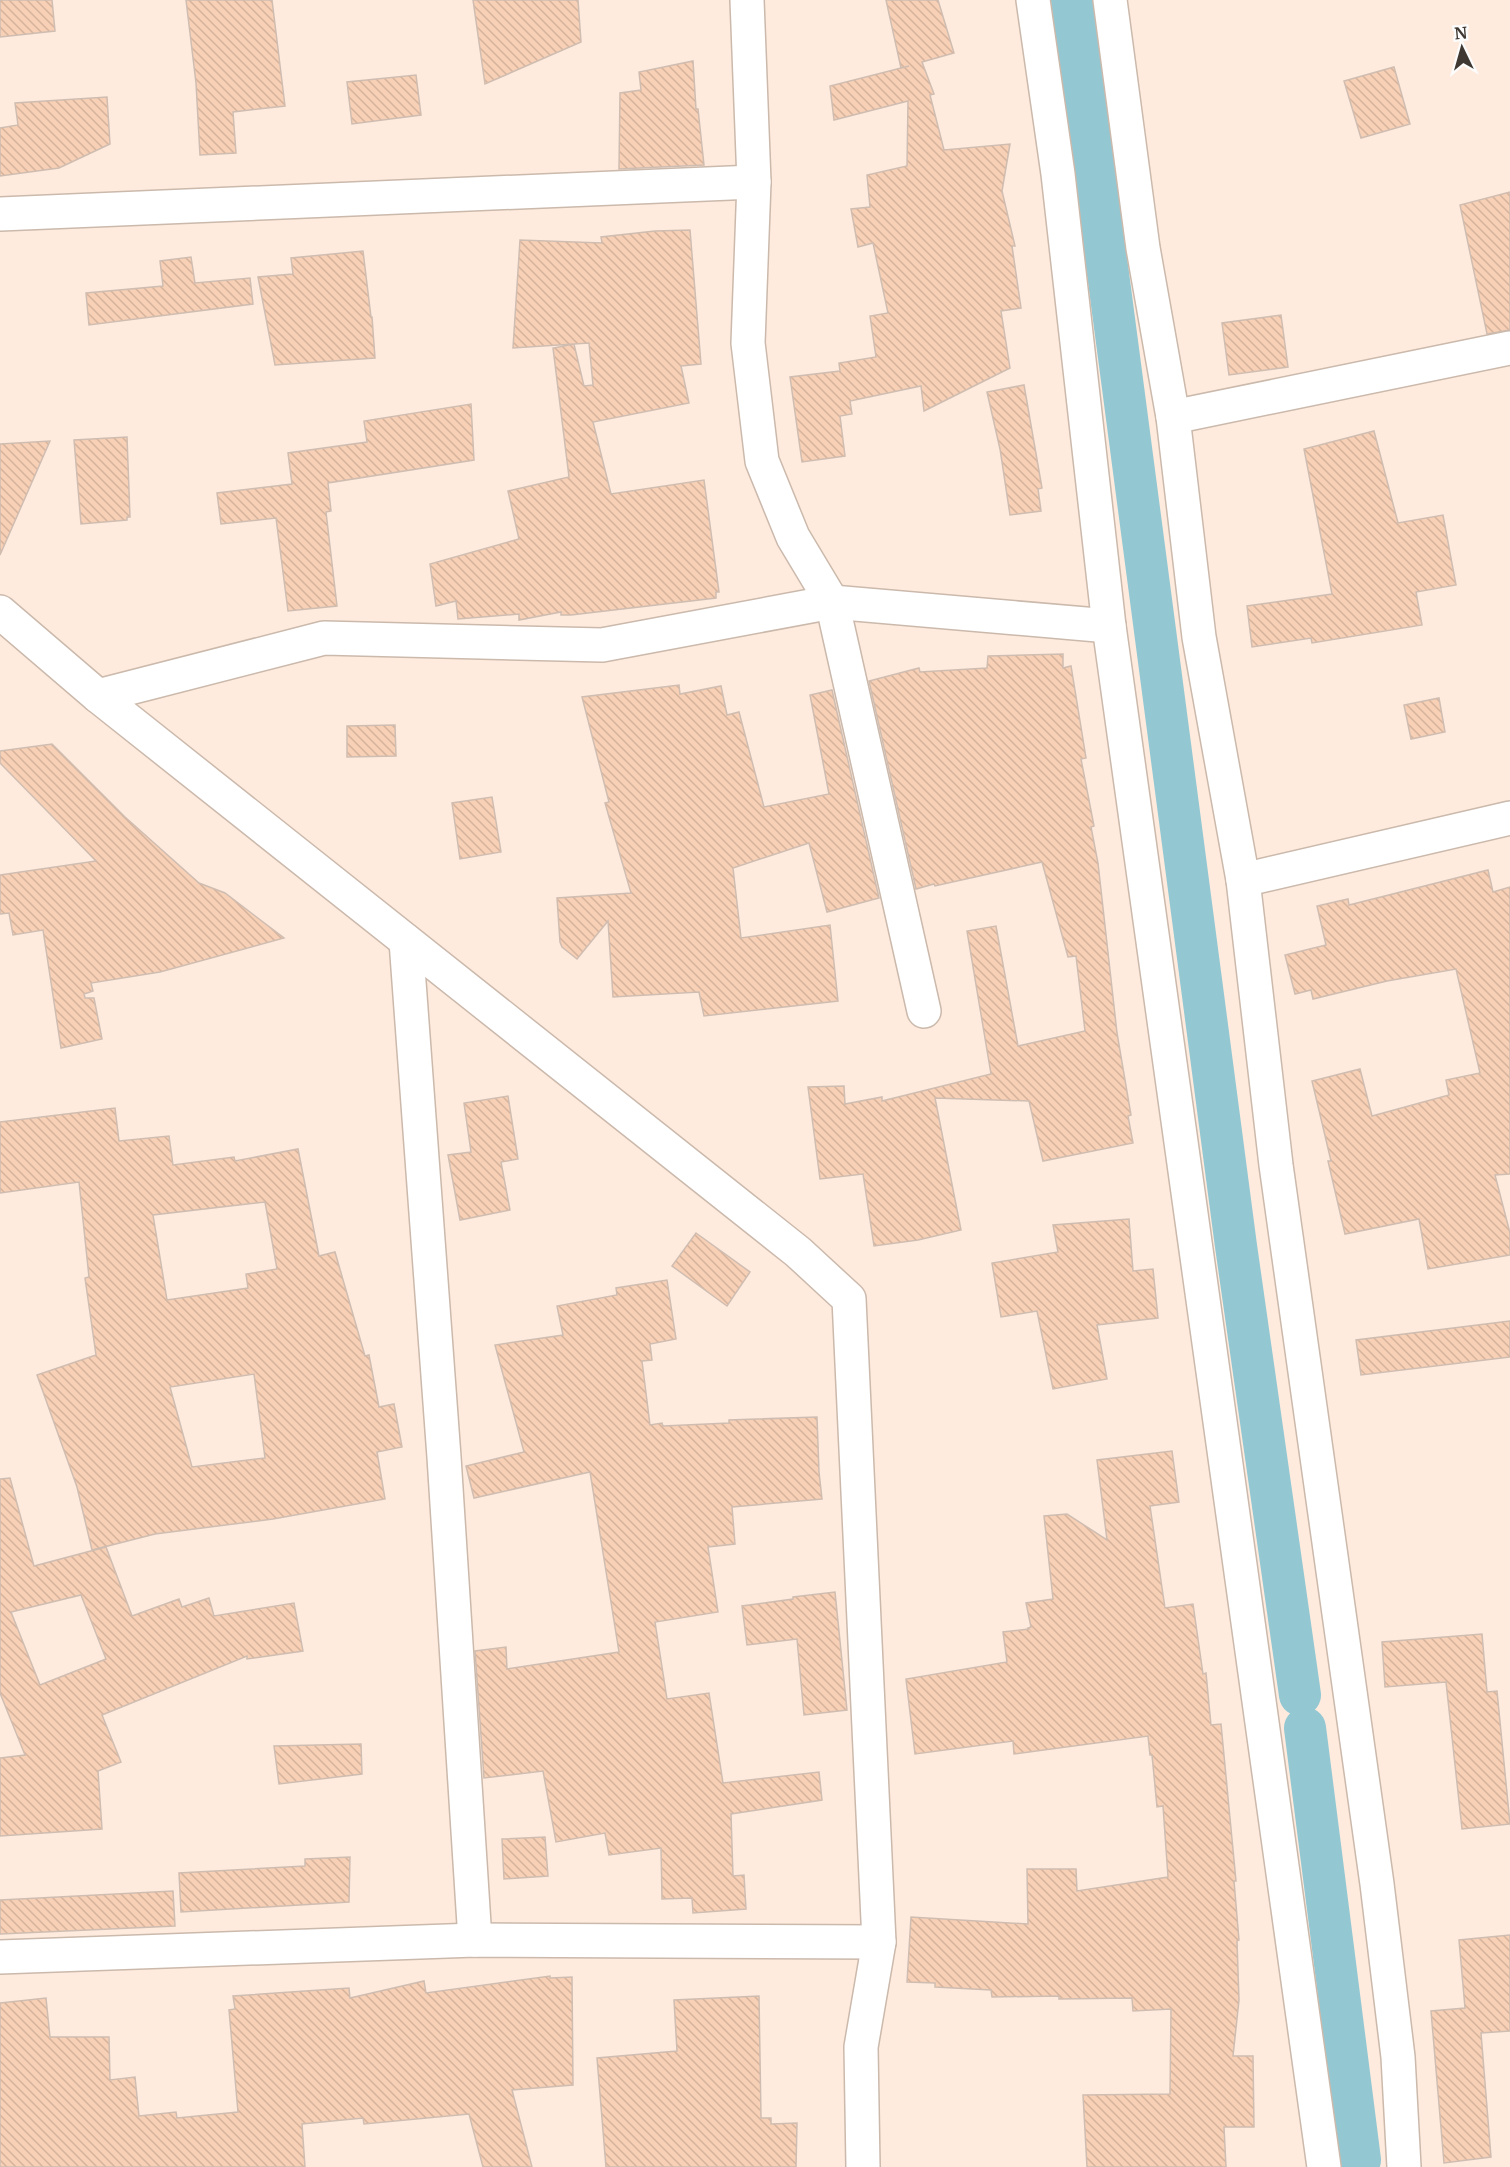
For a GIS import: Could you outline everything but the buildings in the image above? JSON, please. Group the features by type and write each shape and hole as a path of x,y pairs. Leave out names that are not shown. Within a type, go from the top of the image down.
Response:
{"street":[{"path":"747,0 754,182 748,343 762,461 793,537 832,602 924,1011"},
{"path":"1033,0 1058,174 1109,626 1324,2167"},
{"path":"1110,0 1143,248 1173,417 1199,637 1243,880 1276,1165 1377,1884 1398,2057 1404,2167"},
{"path":"0,214 754,182"},
{"path":"1173,417 1510,348"},
{"path":"98,696 324,638 602,645 832,602 1109,626"},
{"path":"0,612 98,696 798,1252 849,1299 879,1941 861,2047 863,2167"},
{"path":"1243,880 1510,818"},
{"path":"406,940 444,1457 475,1940"},
{"path":"0,1957 475,1940 879,1941"}],"waterway":[{"path":"1072,0 1236,1246 1300,1695"},
{"path":"1305,1728 1360,2160"}]}
